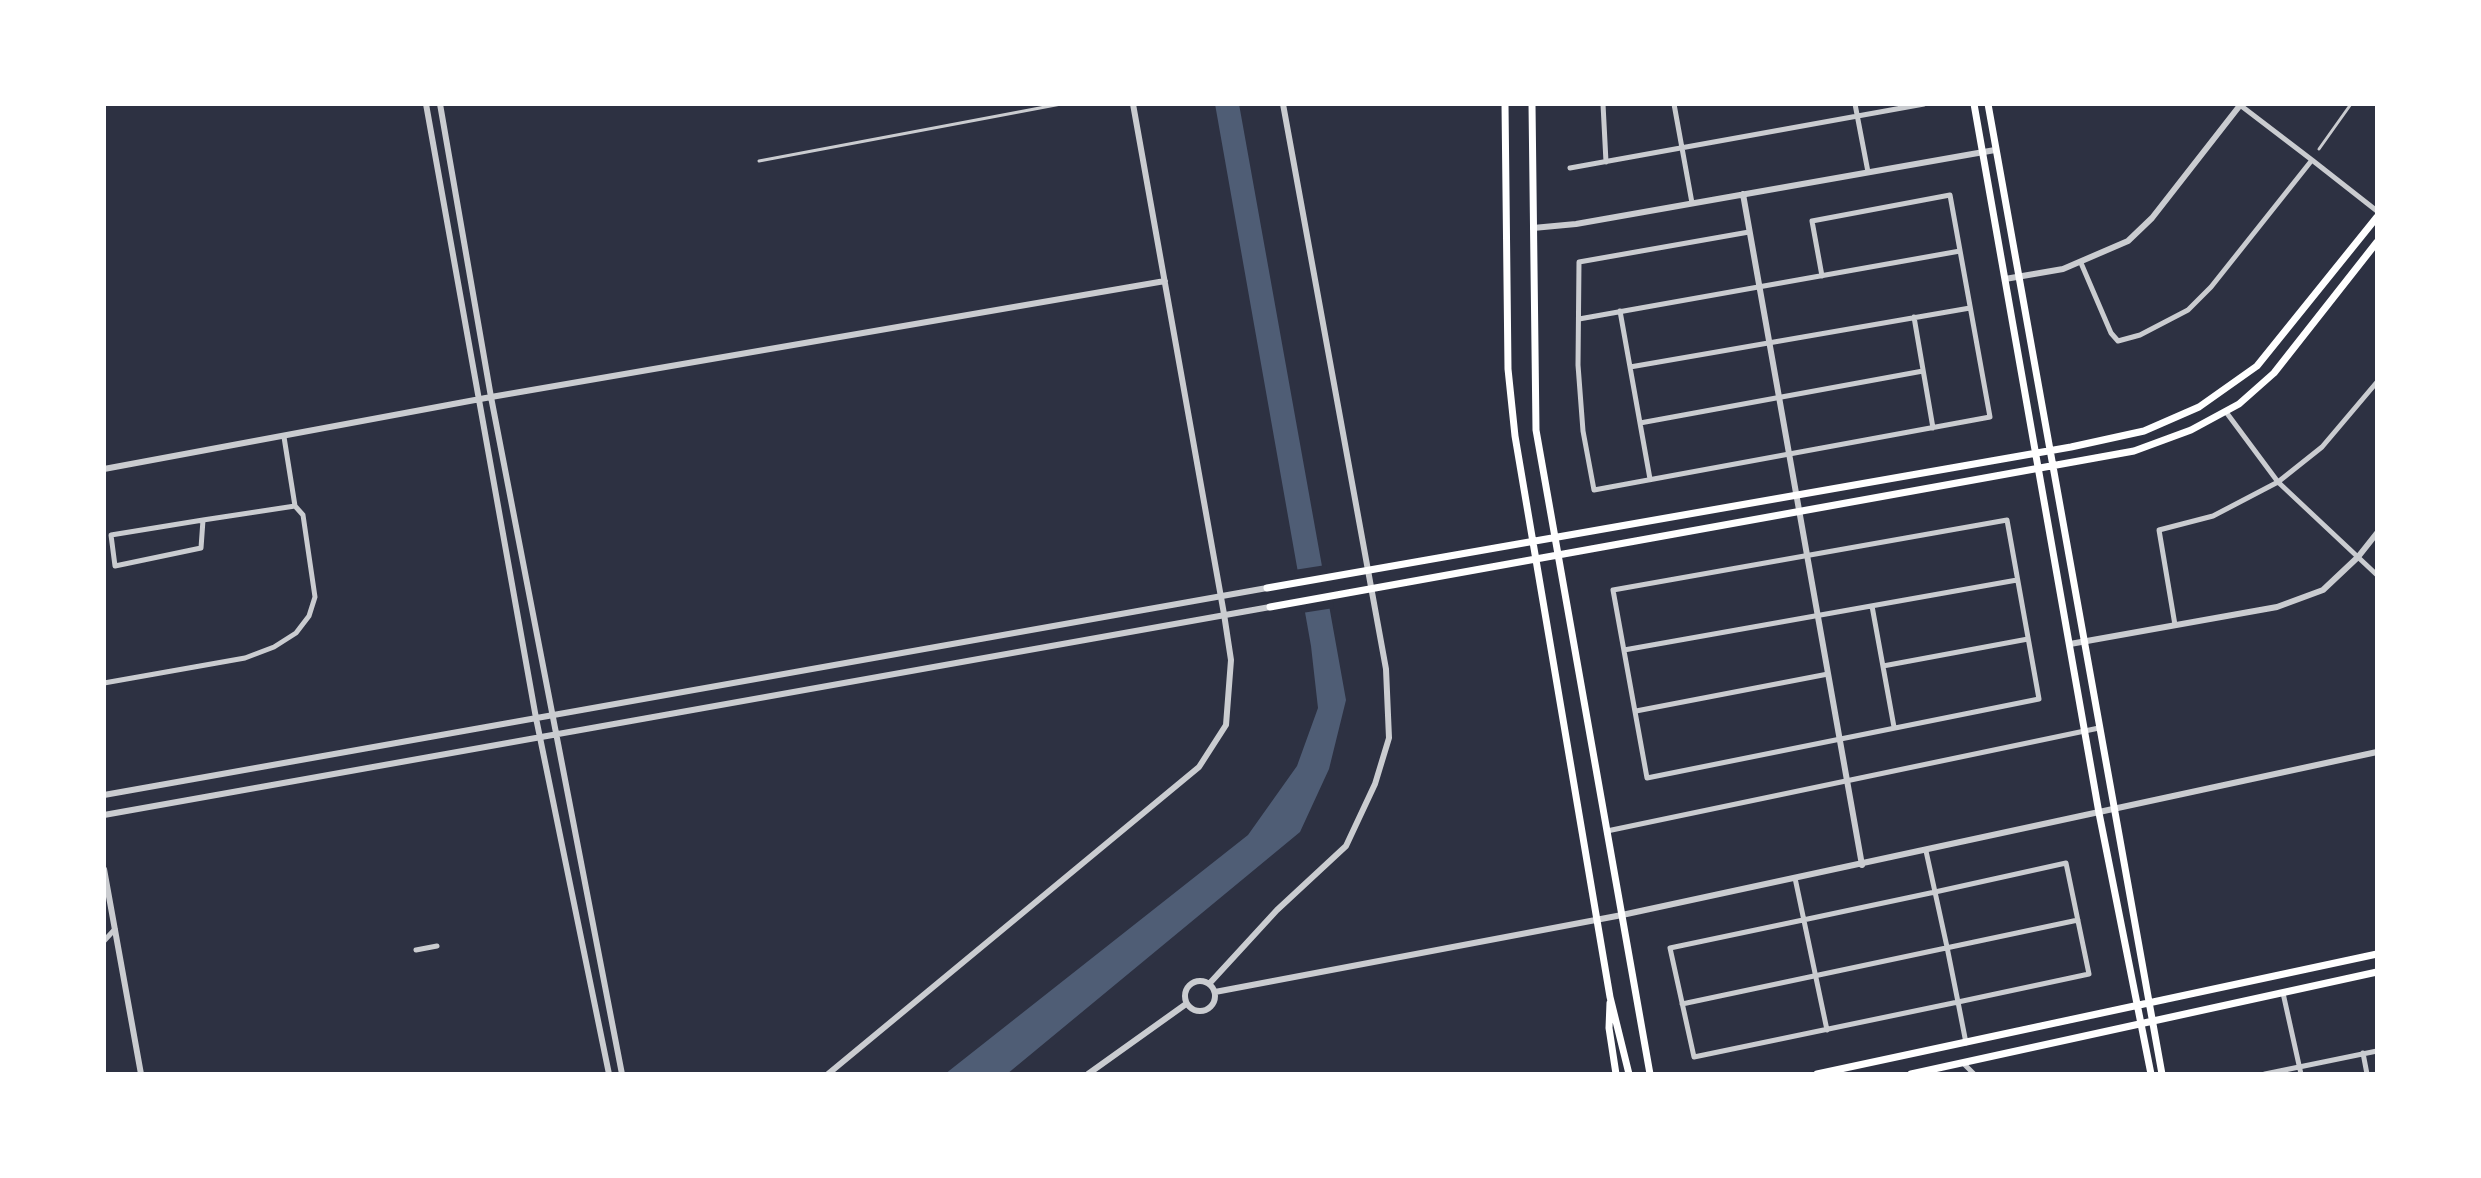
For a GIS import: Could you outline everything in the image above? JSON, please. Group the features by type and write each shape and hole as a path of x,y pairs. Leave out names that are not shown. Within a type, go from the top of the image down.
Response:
{"main road":[{"path":"1505,104 1508,369 1533,559 1610,997 1629,1074"},
{"path":"1532,104 1536,430 1555,555 1650,1074"},
{"path":"1974,104 2084,731 2151,1074"},
{"path":"1988,104 2162,1074"},
{"path":"1267,588 2144,431 2174,420 2225,390 2257,366 2377,214"},
{"path":"1270,607 2134,451 2191,430 2226,412 2274,373 2377,242"},
{"path":"1817,1074 2377,954"},
{"path":"1911,1074 2377,972"},
{"path":"1610,997 1609,1028 1616,1074"}],"street":[{"path":"426,104 536,718 609,1074"},
{"path":"440,104 491,397 622,1074"},
{"path":"759,161 1061,104"},
{"path":"828,1074 1199,767 1226,725 1231,660 1133,104"},
{"path":"1209,984 1277,910 1346,846 1375,784 1389,738 1386,669 1283,104"},
{"path":"1603,104 1606,162"},
{"path":"1674,104 1692,203"},
{"path":"1855,104 1868,172"},
{"path":"1570,168 1924,104"},
{"path":"2319,149 2351,104"},
{"path":"2005,279 2081,263 2128,241 2152,218 2240,105 2377,214"},
{"path":"1533,228 1995,150"},
{"path":"2081,263 2111,333 2118,341 2140,335 2188,310 2211,287 2312,160"},
{"path":"1743,194 1862,865"},
{"path":"1749,232 1579,262 1583,431 1594,490 1990,417 1950,195 1812,221 1822,276"},
{"path":"1579,319 1960,251"},
{"path":"104,469 491,397 1165,281"},
{"path":"1630,367 1970,308"},
{"path":"1620,311 1650,479"},
{"path":"1914,317 1933,428"},
{"path":"1640,423 1923,371"},
{"path":"2175,625 2159,530 2213,516 2278,482 2322,447 2377,382"},
{"path":"2226,412 2278,482 2377,575"},
{"path":"104,683 245,658 274,647 296,633 309,616 315,597 303,515 295,506 284,437"},
{"path":"203,520 201,548 115,566 111,535 203,520 295,506"},
{"path":"2007,520 2039,699 1647,778 1613,590 1808,556 2007,520"},
{"path":"2070,644 2277,607 2323,590 2358,557 2377,533"},
{"path":"1624,650 2017,580"},
{"path":"104,795 1267,588"},
{"path":"1872,606 1894,727"},
{"path":"104,815 1270,607"},
{"path":"1883,666 2028,639"},
{"path":"1636,711 1828,674"},
{"path":"1607,831 2099,728"},
{"path":"1215,992 1622,915 2377,752"},
{"path":"1926,851 1966,1044"},
{"path":"2066,863 2089,974 1694,1057 1670,948 1935,892 2066,863"},
{"path":"104,869 141,1074"},
{"path":"1795,878 1827,1030"},
{"path":"1682,1004 2078,920"},
{"path":"104,941 115,929"},
{"path":"416,950 437,946"},
{"path":"1197,980 1209,984 1215,992 1214,1002 1207,1009 1198,1011 1186,1004 1184,994 1188,985 1197,980"},
{"path":"2283,993 2301,1074"},
{"path":"1088,1074 1186,1004"},
{"path":"2265,1074 2377,1051"},
{"path":"2363,1053 2367,1074"},
{"path":"1963,1063 1974,1074"}],"water":[{"path":"1215,104 1239,104 1346,700 1329,769 1300,832 1007,1074 945,1074 1248,835 1297,766 1318,708 1311,646"}],"pier":[{"path":"1326,565 1334,608 1302,613 1294,570"}]}
